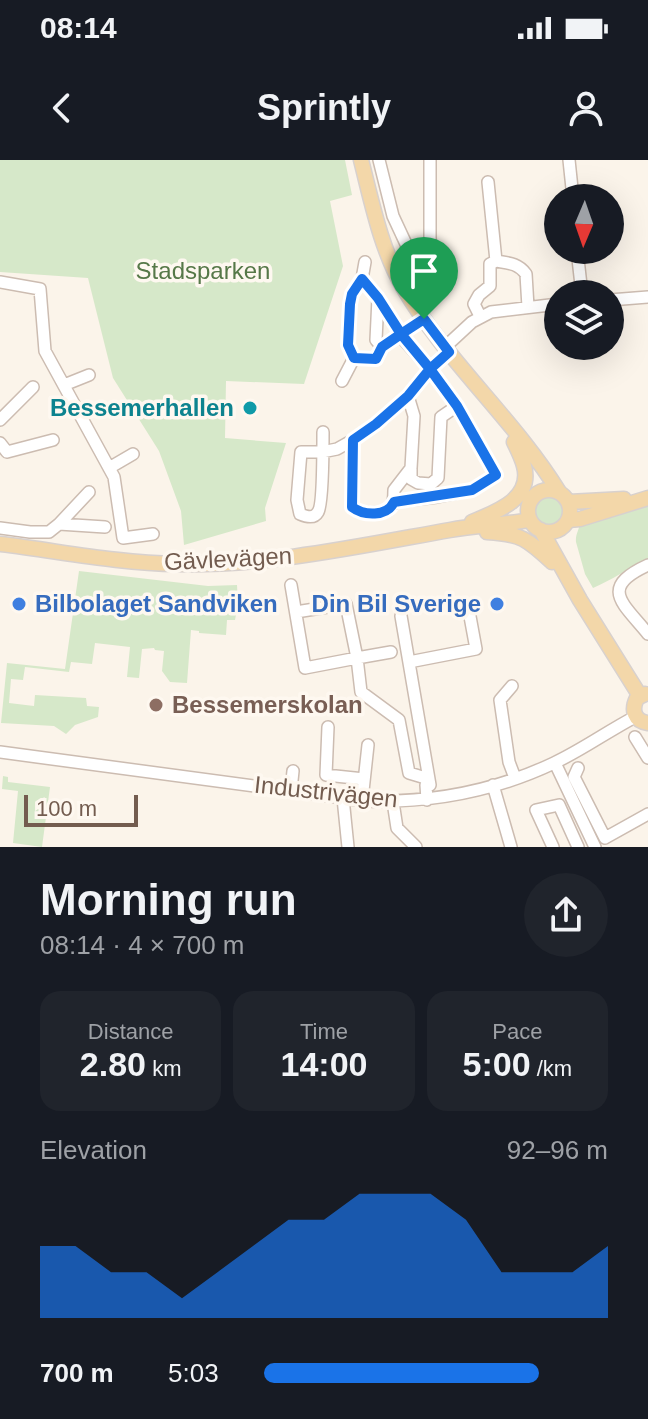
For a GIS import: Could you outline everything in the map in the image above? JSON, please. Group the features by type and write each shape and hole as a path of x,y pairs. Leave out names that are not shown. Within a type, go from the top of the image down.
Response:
{"main road":[{"path":"361,160 378,224 394,268 424,319 564,497 570,511 563,526 566,574"},
{"path":"507,423 536,496 528,508 529,520 541,530 586,610 644,694 633,706 642,720"},
{"path":"455,529 504,507 522,491 524,465 507,423"},
{"name":"Gävlevägen","path":"455,529 521,508 550,489 580,503 648,498"},
{"name":"Gävlevägen","path":"541,530 548,532 648,498"},
{"name":"Gävlevägen","path":"0,544 128,561 219,564 335,551 455,529 529,520"},
{"path":"455,529 521,537 566,574"}],"street":[{"path":"379,160 393,216 413,259"},
{"path":"394,268 430,249 430,160"},
{"path":"569,160 572,184"},
{"path":"488,182 496,261"},
{"path":"480,316 474,304 490,286 490,264 496,261 523,269 528,307"},
{"path":"354,358 348,345 350,304 352,294 362,279 365,262"},
{"path":"362,279 457,406 496,475 472,490 394,502"},
{"path":"0,282 40,289 45,351 114,477 123,538 153,534"},
{"path":"624,299 648,297"},
{"path":"378,298 376,340 382,347"},
{"path":"323,432 322,452 320,510 308,517 300,514 297,500 301,452 322,452 337,449 376,424 408,396 480,316 503,309 544,305"},
{"path":"354,358 376,359 382,347 424,319"},
{"path":"342,381 354,358"},
{"path":"64,385 89,375"},
{"path":"0,420 33,387"},
{"path":"408,396 414,416 411,479 418,483 431,484 438,478 441,417 457,406"},
{"path":"0,443 7,452 53,440"},
{"path":"353,440 352,507 358,512 384,513 391,508 394,490 411,468"},
{"path":"109,468 133,454"},
{"path":"0,528 49,532 89,492"},
{"path":"59,524 105,527"},
{"path":"648,565 628,575 619,586 618,593 620,601 648,634"},
{"path":"291,585 305,668 391,652"},
{"path":"296,612 346,604 361,692 399,720 409,773 429,779"},
{"path":"409,662 476,649 469,611"},
{"path":"401,616 430,785 426,785 427,800"},
{"path":"512,686 500,700 509,762 515,778"},
{"name":"Industrivägen","path":"0,752 393,802 452,797 515,778 555,763 642,720"},
{"path":"328,727 326,775 364,779"},
{"path":"635,737 648,758"},
{"path":"362,800 368,745"},
{"path":"555,763 592,826 605,838 648,814"},
{"path":"578,768 574,777 592,826 595,847"},
{"path":"291,790 293,771"},
{"path":"493,785 511,847"},
{"path":"343,798 348,847"},
{"path":"393,802 397,828 416,847"},
{"path":"553,847 536,810 559,805 578,847"}],"green space":[{"name":"Stadsparken","path":"0,160 345,160 352,195 330,201 343,266 304,384 226,381 225,438 286,443 265,508 266,521 184,545 181,511 159,451 113,378 88,278 0,272"},
{"path":"549,490 564,496 570,511 564,526 549,532 534,526 528,511 534,496"},
{"path":"648,498 648,558 593,588 585,574 576,542 580,519"},
{"path":"79,571 208,586 237,585 235,620 227,620 226,635 191,630 187,683 170,682 162,671 164,651 154,648 142,649 139,678 127,677 130,647 95,643 92,664 71,662 69,672 25,667 23,680 11,679 9,703 34,706 35,695 86,698 87,706 99,707 98,717 75,725 66,734 54,726 1,723 7,663 65,669"},
{"path":"3,776 8,777 8,782 50,787 42,847 13,843 18,791 2,789"}],"place":[{"name":"Bessemerhallen","path":"250,408"},
{"name":"Bilbolaget Sandviken","path":"19,604"},
{"name":"Din Bil Sverige","path":"497,604"},
{"name":"Bessemerskolan","path":"156,705"}],"route":[{"path":"424,319 401,334 362,279 352,294 348,345 354,358 376,359 382,347 401,334 430,369 408,396 353,440 352,507 358,512 384,513 394,502 472,490 496,475 457,406 430,369 449,352 424,319"}]}
